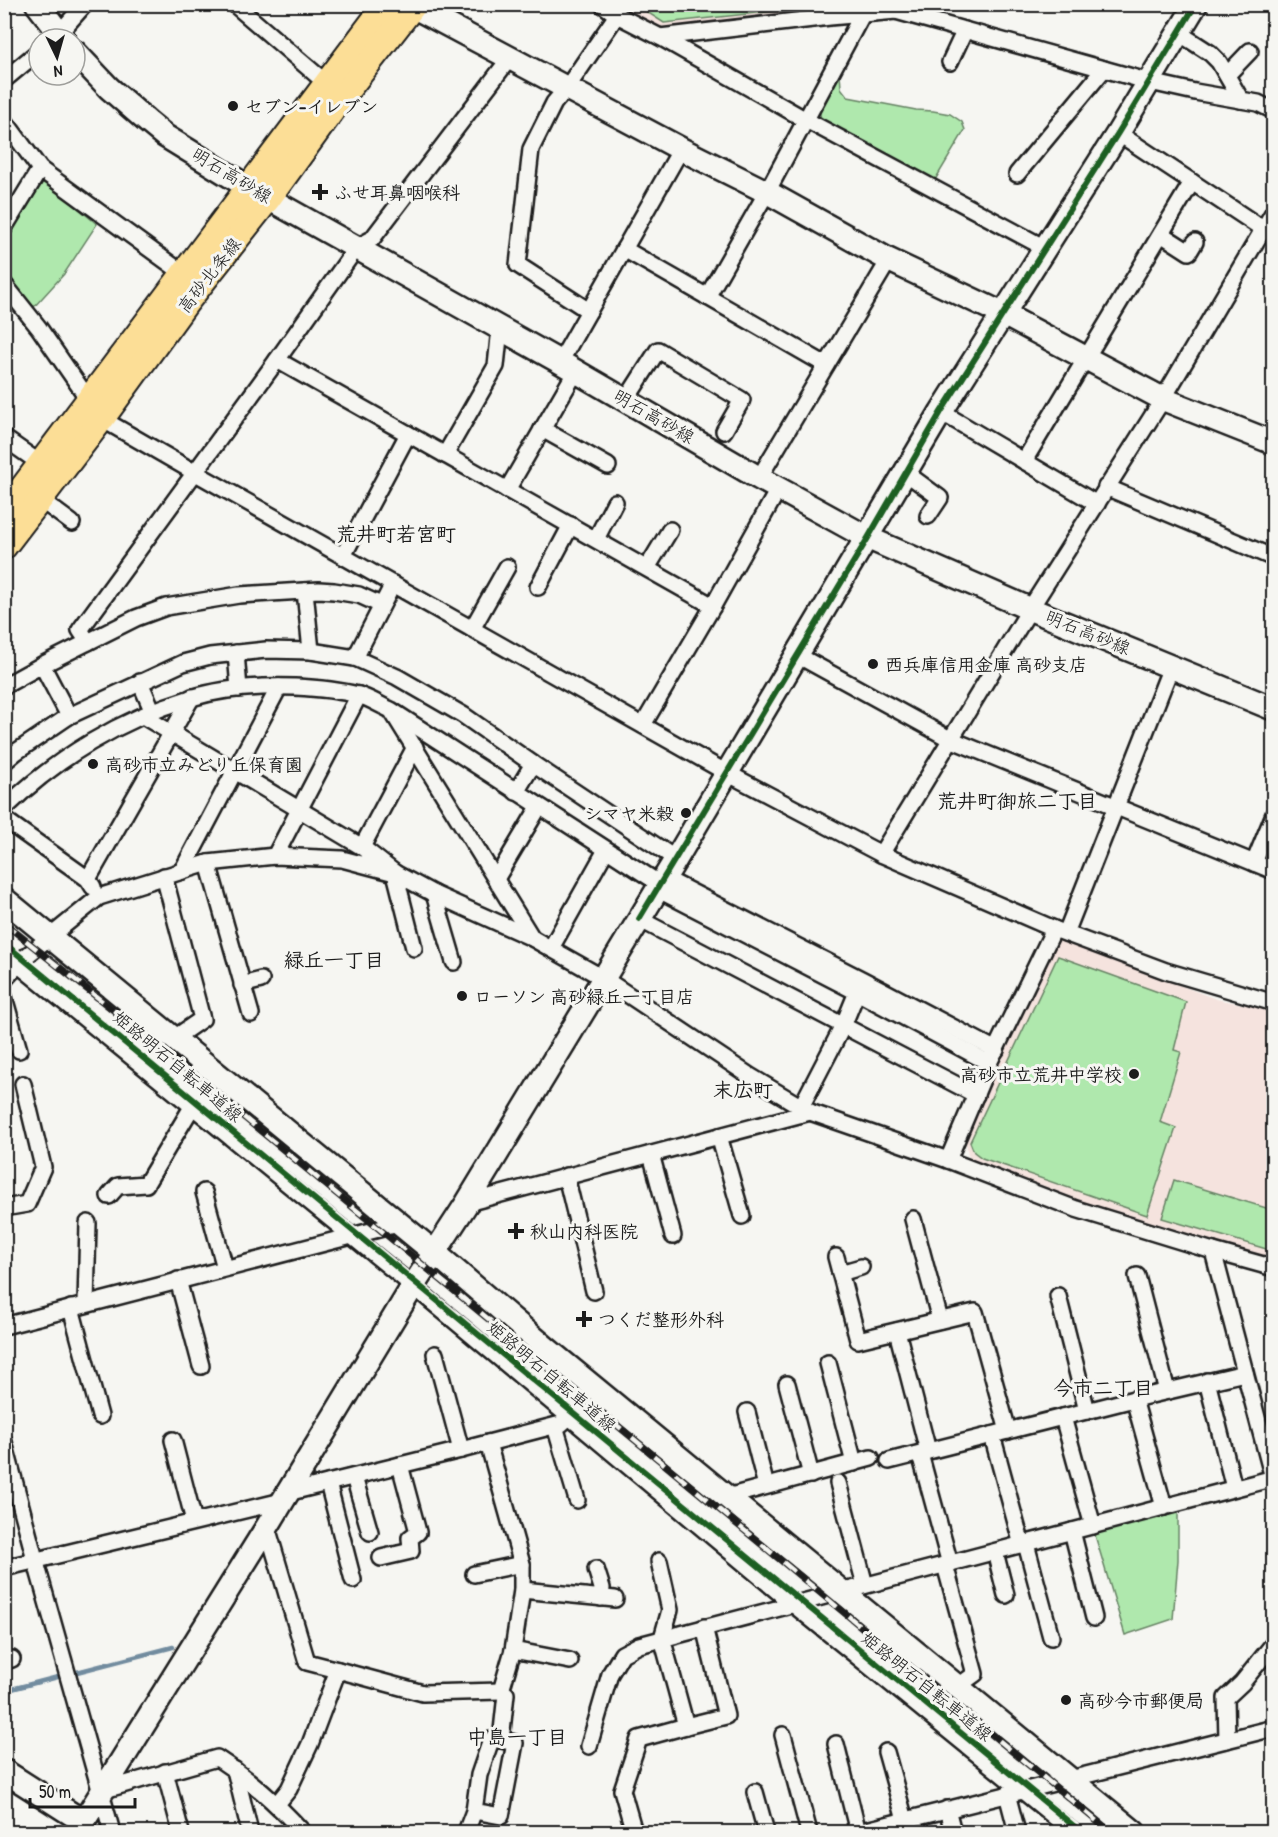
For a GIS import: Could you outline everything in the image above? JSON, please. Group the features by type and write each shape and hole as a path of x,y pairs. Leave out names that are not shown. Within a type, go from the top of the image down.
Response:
{"main road":[{"name":"高砂北条線","path":"4,512 41,464 96,409 187,302 326,83 386,4"},
{"name":"高砂北条線","path":"4,547 41,500 96,409 184,274 343,96 415,6"}],"street":[{"path":"37,4 52,27"},
{"path":"67,27 85,4"},
{"path":"234,4 326,83"},
{"path":"602,4 617,15 806,120 1045,248"},
{"path":"4,1770 80,1827 267,1527 413,1286 467,1203 868,538 941,412 1150,82 1196,4"},
{"path":"415,6 509,59 768,192 889,260 1003,314 1163,399 1274,443"},
{"path":"660,37 833,11 862,15 901,9 965,30 1150,82 1258,103 1274,111"},
{"path":"589,311 518,265 531,149 554,103 617,15"},
{"path":"707,297 768,192 862,15"},
{"path":"951,62 965,30"},
{"path":"1179,33 1220,62 1241,100"},
{"path":"1227,75 1250,51"},
{"path":"88,642 80,630 194,472 357,247 372,239 509,59"},
{"path":"4,80 27,61"},
{"name":"明石高砂線","path":"87,65 115,94 165,136 258,192 868,538 1030,609 1274,709"},
{"path":"1017,174 1104,69"},
{"path":"4,120 40,169 184,274"},
{"path":"1118,133 1263,229"},
{"path":"507,489 542,429 589,311 681,149"},
{"path":"4,228 40,169"},
{"path":"1024,461 1192,182"},
{"path":"880,854 1030,609 1163,399 1274,211"},
{"path":"1161,234 1189,252 1195,242"},
{"path":"624,249 826,365"},
{"path":"759,478 889,260"},
{"path":"4,284 39,328 96,409 194,472 727,773 880,854 1060,931 1167,971 1274,1003"},
{"path":"445,455 496,366 500,328"},
{"path":"626,400 658,350 742,400 724,431"},
{"path":"277,360 713,606"},
{"path":"941,412 1097,504"},
{"path":"542,429 608,466"},
{"path":"343,556 408,434"},
{"path":"4,438 41,464"},
{"path":"906,473 940,498 928,516"},
{"path":"1106,487 1274,558"},
{"path":"643,725 779,488"},
{"path":"41,500 72,523"},
{"path":"596,539 615,502"},
{"path":"538,587 571,525"},
{"path":"647,568 670,530"},
{"path":"472,629 505,585 507,567"},
{"path":"355,658 393,584"},
{"path":"305,591 311,651"},
{"path":"4,686 136,618 166,607 239,595 305,591 334,591 359,595 381,605"},
{"path":"4,762 69,716 183,663 210,656 266,650 311,651 355,658 397,677 463,714 533,764 664,878 856,992 992,1057"},
{"path":"236,653 240,689"},
{"path":"797,655 950,739 1114,808 1274,871"},
{"path":"42,665 69,716"},
{"path":"948,1160 992,1057 1060,931 1114,808 1171,667"},
{"path":"140,682 148,714 173,733 362,847 395,873 434,894 532,938 603,978 806,1110 948,1160 1076,1209 1274,1268"},
{"path":"182,871 279,687"},
{"path":"4,809 22,791 80,748 148,714 192,697 240,689 279,687 313,688 359,695 391,710 606,850 864,980 992,1057"},
{"path":"275,856 359,695"},
{"path":"88,879 192,697"},
{"path":"391,710 532,938"},
{"path":"362,847 415,747"},
{"path":"516,792 533,764"},
{"path":"496,879 539,807"},
{"path":"1254,863 1274,814"},
{"path":"4,819 88,879 99,897"},
{"path":"551,948 606,850"},
{"path":"4,980 49,936 99,897 208,862 275,856 342,860 395,873"},
{"path":"208,862 251,1014"},
{"path":"395,873 414,948"},
{"path":"164,876 201,1018 173,1039"},
{"path":"434,894 454,962"},
{"path":"4,899 1134,1833"},
{"path":"639,919 976,1095"},
{"path":"4,953 413,1286 1014,1792 1073,1833"},
{"path":"242,985 261,980"},
{"path":"467,1203 719,1136 806,1110 856,992"},
{"path":"4,998 19,1050"},
{"path":"4,1208 27,1204 43,1167 23,1084"},
{"path":"109,1196 118,1186 146,1184 192,1107"},
{"path":"719,1136 742,1216"},
{"path":"651,1154 673,1236"},
{"path":"566,1176 594,1290"},
{"path":"204,1192 225,1268"},
{"path":"913,1219 940,1320"},
{"path":"86,1304 88,1223"},
{"path":"4,1326 398,1224"},
{"path":"589,1746 610,1674 622,1654 639,1645 1273,1478 1214,1251"},
{"path":"836,1257 858,1340 975,1312 1008,1431"},
{"path":"840,1274 861,1268"},
{"path":"1137,1276 1167,1390"},
{"path":"178,1280 201,1366"},
{"path":"1058,1296 1087,1411"},
{"path":"71,1308 100,1416"},
{"path":"897,1331 947,1564 975,1674 957,1687"},
{"path":"435,1354 461,1450"},
{"path":"828,1362 854,1463"},
{"path":"889,1461 1167,1390 1245,1373"},
{"path":"1207,1381 1234,1488"},
{"path":"787,1384 811,1474"},
{"path":"1134,1399 1164,1507"},
{"path":"747,1412 766,1486"},
{"path":"4,1568 194,1521 328,1483 561,1424 569,1417"},
{"path":"1063,1417 1093,1526"},
{"path":"555,1425 577,1500"},
{"path":"992,1435 1051,1637"},
{"path":"173,1440 194,1521"},
{"path":"4,1442 112,1833"},
{"path":"488,1443 522,1564 522,1590 513,1650 501,1691"},
{"path":"727,1497 871,1458"},
{"path":"381,1558 411,1551 410,1538 418,1532 400,1465"},
{"path":"354,1477 370,1533"},
{"path":"328,1483 353,1580"},
{"path":"838,1483 865,1585"},
{"path":"267,1527 307,1662 423,1693 501,1691 506,1694 501,1740"},
{"path":"1072,1531 1094,1618"},
{"path":"995,1552 1006,1595"},
{"path":"659,1561 670,1610 662,1638 686,1726"},
{"path":"474,1574 522,1564"},
{"path":"522,1590 608,1599 596,1569"},
{"path":"634,1833 622,1790 639,1739 726,1716 704,1627"},
{"path":"1227,1740 1226,1698 1242,1683 1274,1643"},
{"path":"513,1650 570,1661"},
{"path":"277,1804 290,1789 338,1670"},
{"path":"836,1744 858,1832 902,1825 947,1809 1274,1728"},
{"path":"783,1735 809,1833"},
{"path":"466,1833 474,1811 479,1774 491,1740 515,1743 501,1816 474,1811"},
{"path":"886,1752 902,1825"},
{"path":"101,1791 218,1758 277,1804 303,1833"},
{"path":"235,1770 250,1833"},
{"path":"165,1773 181,1833"},
{"path":"755,1792 766,1833"},
{"path":"1014,1792 1017,1833"},
{"path":"947,1809 953,1833"}],"shaded area":[{"path":"621,5 823,5 818,12 659,30"},
{"name":"高砂市立荒井中学校","path":"1061,940 1216,999 1273,1010 1273,1260 1129,1220 975,1165 968,1155 965,1137 1054,943"}],"green space":[{"path":"803,4 805,8 664,23 636,5"},
{"path":"840,73 841,88 848,97 950,114 962,122 965,130 935,180 821,120 819,109"},
{"path":"39,181 45,181 97,224 64,274 34,307 5,275 5,240"},
{"path":"1058,956 1186,1002 1174,1050 1181,1052 1160,1122 1176,1128 1147,1215 982,1158 974,1152 970,1142"},
{"path":"1174,1180 1273,1210 1273,1251 1162,1218"},
{"path":"1178,1509 1178,1560 1173,1619 1125,1635 1094,1532"}],"waterway":[{"path":"4,1691 173,1647"}],"railway":[{"path":"4,923 137,1029 1110,1832"}],"cycle path":[{"path":"639,919 941,412 1118,133 1196,4"},
{"name":"姫路明石自転車道線","path":"4,943 1081,1832"}],"place":[{"name":"セブン-イレブン","path":"233,106"},
{"name":"ふせ耳鼻咽喉科","path":"320,192"},
{"name":"西兵庫信用金庫 高砂支店","path":"873,664"},
{"name":"高砂市立みどり丘保育園","path":"93,764"},
{"name":"シマヤ米穀","path":"686,813"},
{"name":"ローソン 高砂緑丘一丁目店","path":"462,996"},
{"name":"高砂市立荒井中学校","path":"1134,1074"},
{"name":"秋山内科医院","path":"516,1231"},
{"name":"つくだ整形外科","path":"584,1319"},
{"name":"高砂今市郵便局","path":"1066,1700"}],"district":[{"name":"荒井町若宮町","path":"396,533"},
{"name":"荒井町御旅二丁目","path":"1017,800"},
{"name":"緑丘一丁目","path":"334,959"},
{"name":"末広町","path":"743,1089"},
{"name":"今市二丁目","path":"1103,1387"},
{"name":"中島一丁目","path":"517,1736"}]}
